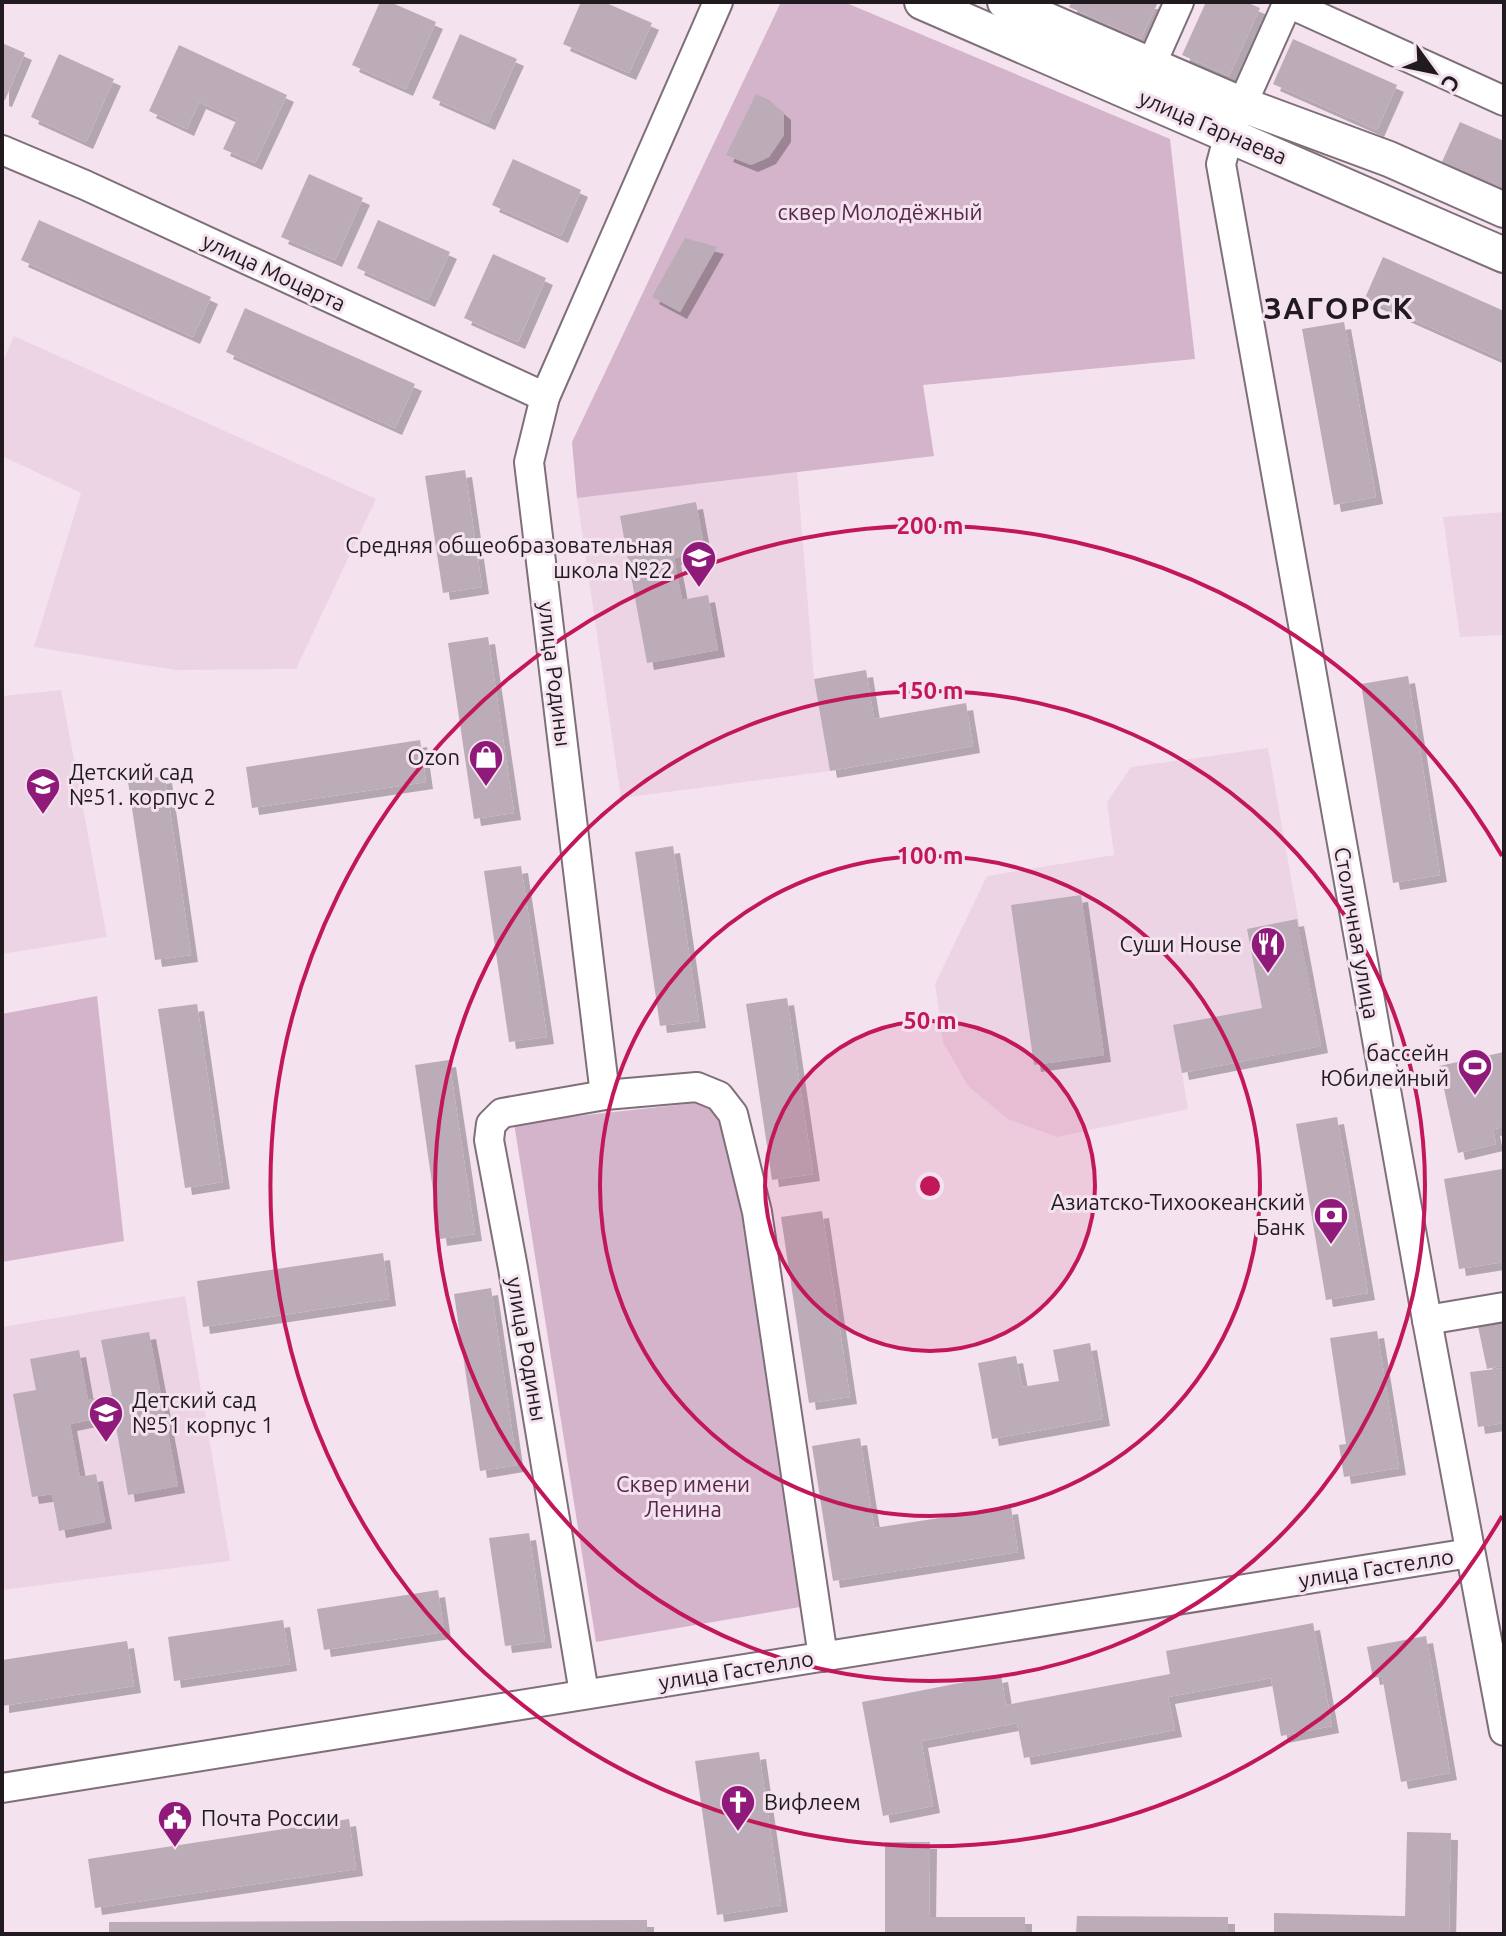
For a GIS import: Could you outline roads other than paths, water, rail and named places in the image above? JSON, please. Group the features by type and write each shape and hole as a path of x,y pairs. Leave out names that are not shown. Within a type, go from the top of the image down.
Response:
{"main road":[{"name":"улица Гарнаева","path":"922,2 1236,119 1389,159 1504,210"},
{"name":"улица Гарнаева","path":"1005,2 1151,65 1236,119 1504,255"}],"street":[{"name":"улица Родины","path":"605,1095 529,462 545,397 718,2"},
{"path":"1151,65 1179,2"},
{"name":"Столичная улица","path":"1288,2 1236,119 1221,164 1427,1320 1504,1731"},
{"path":"1288,2 1504,101"},
{"name":"улица Моцарта","path":"2,150 545,397"},
{"name":"улица Родины","path":"584,1693 489,1140 491,1124 502,1113 605,1095 697,1087 719,1096 733,1114 757,1212 823,1657"},
{"path":"1427,1320 1504,1307"},
{"name":"улица Гастелло","path":"2,1788 1470,1553"}],"place":[{"name":"Средняя общеобразовательная школа №22","path":"699,589"},
{"name":"Ozon","path":"486,788"},
{"name":"Детский сад №51. корпус 2","path":"43,816"},
{"name":"Суши House","path":"1268,975"},
{"name":"бассейн Юбилейный","path":"1475,1097"},
{"name":"Азиатско-Тихоокеанский Банк","path":"1331,1246"},
{"name":"Детский сад №51 корпус 1","path":"106,1444"},
{"name":"Вифлеем","path":"738,1833"},
{"name":"Почта России","path":"175,1849"}],"district":[{"name":"ЗАГОРСК","path":"1339,309"}],"park label":[{"name":"сквер Молодёжный","path":"880,212"},
{"name":"Сквер имени Ленина","path":"683,1496"}]}
